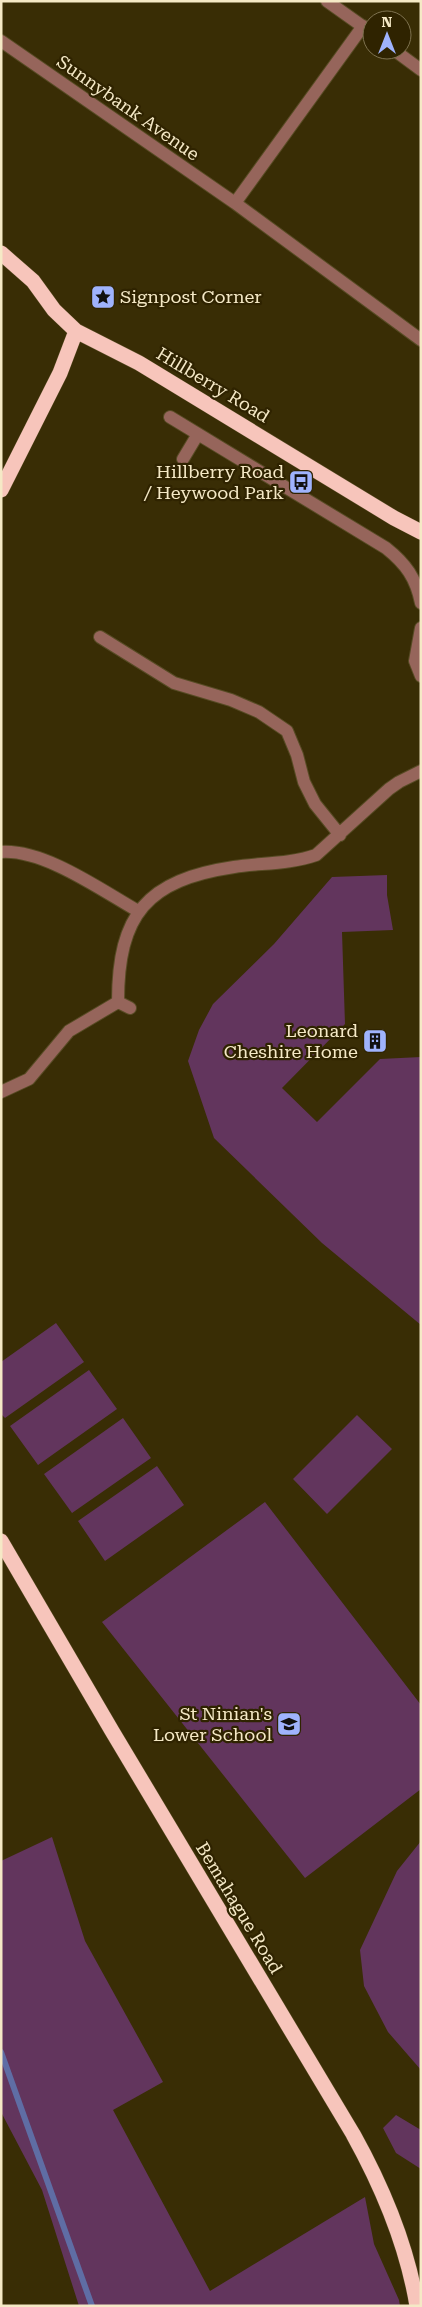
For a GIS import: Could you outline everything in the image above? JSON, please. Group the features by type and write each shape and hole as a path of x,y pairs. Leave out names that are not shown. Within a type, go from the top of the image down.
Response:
{"highway":[{"name":"Hillberry Road","path":"1,253 33,281 54,310 76,331 139,363 394,518 421,532"},
{"path":"1,490 60,373 76,331"},
{"name":"Bemahague Road","path":"1,1541 357,2141 380,2187 395,2223 412,2277 417,2306"}],"street":[{"path":"327,1 362,26"},
{"path":"235,203 362,36"},
{"name":"Sunnybank Avenue","path":"1,41 235,203 421,340"},
{"path":"408,60 420,68"},
{"path":"170,417 386,548 406,566 413,576 421,603"},
{"path":"183,459 198,434"},
{"path":"421,628 415,662 421,676"},
{"path":"100,637 174,682 231,700 259,712 287,731 297,754 304,782 311,797 340,835"},
{"path":"118,1002 120,955 138,911 162,890 174,882 233,868 301,860 316,856 399,782 421,771"},
{"path":"1,852 15,851 51,863 138,911"},
{"path":"118,1002 130,1008"},
{"path":"1,1092 29,1079 70,1031 118,1002"}],"shaded area":[{"path":"387,875 387,895 393,930 342,932 345,1024 282,1088 317,1122 380,1059 421,1057 421,1325 322,1243 214,1138 188,1061 199,1030 213,1004 274,944 332,877"},
{"path":"56,1323 84,1362 5,1418 1,1414 1,1362"},
{"path":"89,1370 117,1409 38,1465 10,1426"},
{"path":"357,1415 392,1449 327,1514 293,1479"},
{"path":"123,1418 151,1458 72,1513 44,1474"},
{"path":"157,1466 184,1505 105,1561 78,1521"},
{"path":"265,1502 421,1705 421,1789 305,1878 102,1622"},
{"path":"52,1837 85,1941 163,2082 113,2110 210,2291 365,2197 374,2244 400,2306 79,2306 42,2190 1,2112 1,1861"},
{"path":"421,1841 421,2070 388,2032 364,1986 360,1950 397,1871"},
{"path":"396,2115 421,2130 421,2169 396,2153 383,2128"}],"waterway":[{"path":"1,2052 92,2306"}],"place":[{"name":"Signpost Corner","path":"103,297"},
{"name":"Hillberry Road / Heywood Park","path":"301,482"},
{"name":"Leonard Cheshire Home","path":"375,1041"},
{"name":"St Ninian's Lower School","path":"289,1724"}]}
